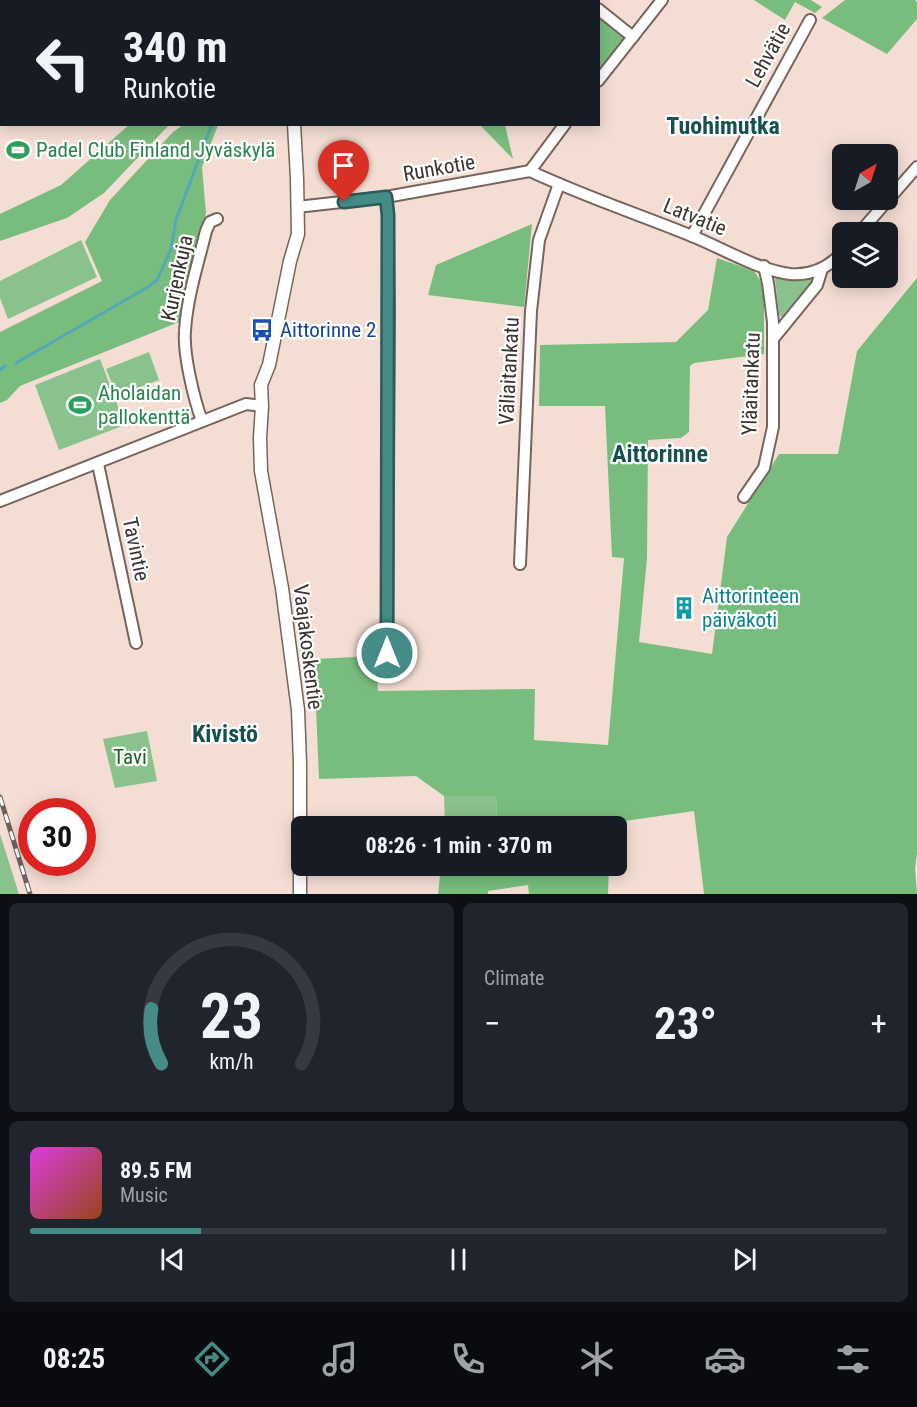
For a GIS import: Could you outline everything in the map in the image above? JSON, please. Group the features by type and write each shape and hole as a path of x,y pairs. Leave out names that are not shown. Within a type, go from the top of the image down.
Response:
{"main road":[{"name":"Vaajakoskentie","path":"294,126 297,207 289,233 290,261 269,365 270,387 262,406 260,438 261,471 282,588 298,710 300,894"}],"street":[{"path":"600,78 662,0"},
{"path":"600,11 633,37"},
{"name":"Lehvätie","path":"692,236 810,20"},
{"path":"530,171 564,126"},
{"path":"869,222 917,167"},
{"name":"Latvatie","path":"530,171 764,266 791,274 815,272 832,263"},
{"name":"Runkotie","path":"297,207 386,197 530,171"},
{"name":"Väliaitankatu","path":"520,564 531,311 539,240 559,184"},
{"path":"386,197 389,310 387,653"},
{"name":"Kurjenkuja","path":"202,421 195,395 185,332 189,302 206,231 210,222 217,219"},
{"name":"Yläaitankatu","path":"744,497 764,468 773,427 773,339 768,283 764,266"},
{"path":"773,339 817,285 822,269"},
{"path":"0,501 246,404 262,406"},
{"name":"Tavintie","path":"98,464 136,643"}],"green space":[{"path":"754,0 811,0 822,7 815,13 795,2 785,20"},
{"path":"845,0 915,0 917,19 887,54 822,18"},
{"path":"600,16 625,36 625,41 600,75"},
{"path":"128,126 168,126 104,193 67,218 0,241 0,214 61,185"},
{"path":"182,126 218,126 202,167 206,213 179,322 20,386 7,400 0,403 0,332 102,281 85,242 110,200 173,132"},
{"path":"481,126 505,126 513,159"},
{"path":"532,224 524,307 428,295 436,265"},
{"path":"81,240 97,277 8,319 0,298 0,281"},
{"path":"717,258 754,271 764,286 764,354 694,363 690,366 689,432 681,438 648,440 647,558 639,642 712,654 727,537 779,454 838,454 857,351 917,278 917,853 915,869 917,894 704,894 694,811 627,821 627,816 497,816 496,796 444,796 416,776 319,779 314,659 376,656 378,691 535,689 534,740 608,745 624,558 612,557 605,406 539,406 540,345 676,342 708,310"},
{"path":"775,278 813,279 814,281 786,318 782,318 779,314"},
{"path":"149,352 159,380 117,396 106,369"},
{"name":"Aholaidan pallokenttä","path":"100,359 125,425 59,450 35,385"},
{"name":"Tavi","path":"147,731 157,781 115,788 103,739"},
{"path":"444,796 496,796 497,816 445,816"},
{"path":"0,834 19,894 0,894"},
{"path":"440,876 609,876 608,894 529,894 528,885 488,891 488,894 438,894"}],"waterway":[{"path":"16,363 157,280 171,249 176,220 211,126"},
{"path":"0,370 5,366"}],"railway":[{"path":"0,797 30,894"}],"place":[{"name":"Padel Club Finland Jyväskylä","path":"18,150"},
{"name":"Aittorinne 2","path":"262,330"},
{"name":"Aholaidan pallokenttä","path":"80,405"},
{"name":"Aittorinteen päiväkoti","path":"684,608"}],"district":[{"name":"Tuohimutka","path":"723,126"},
{"name":"Aittorinne","path":"660,454"},
{"name":"Kivistö","path":"225,734"}],"route":[{"path":"344,202 386,197 388,215 387,653"}]}
